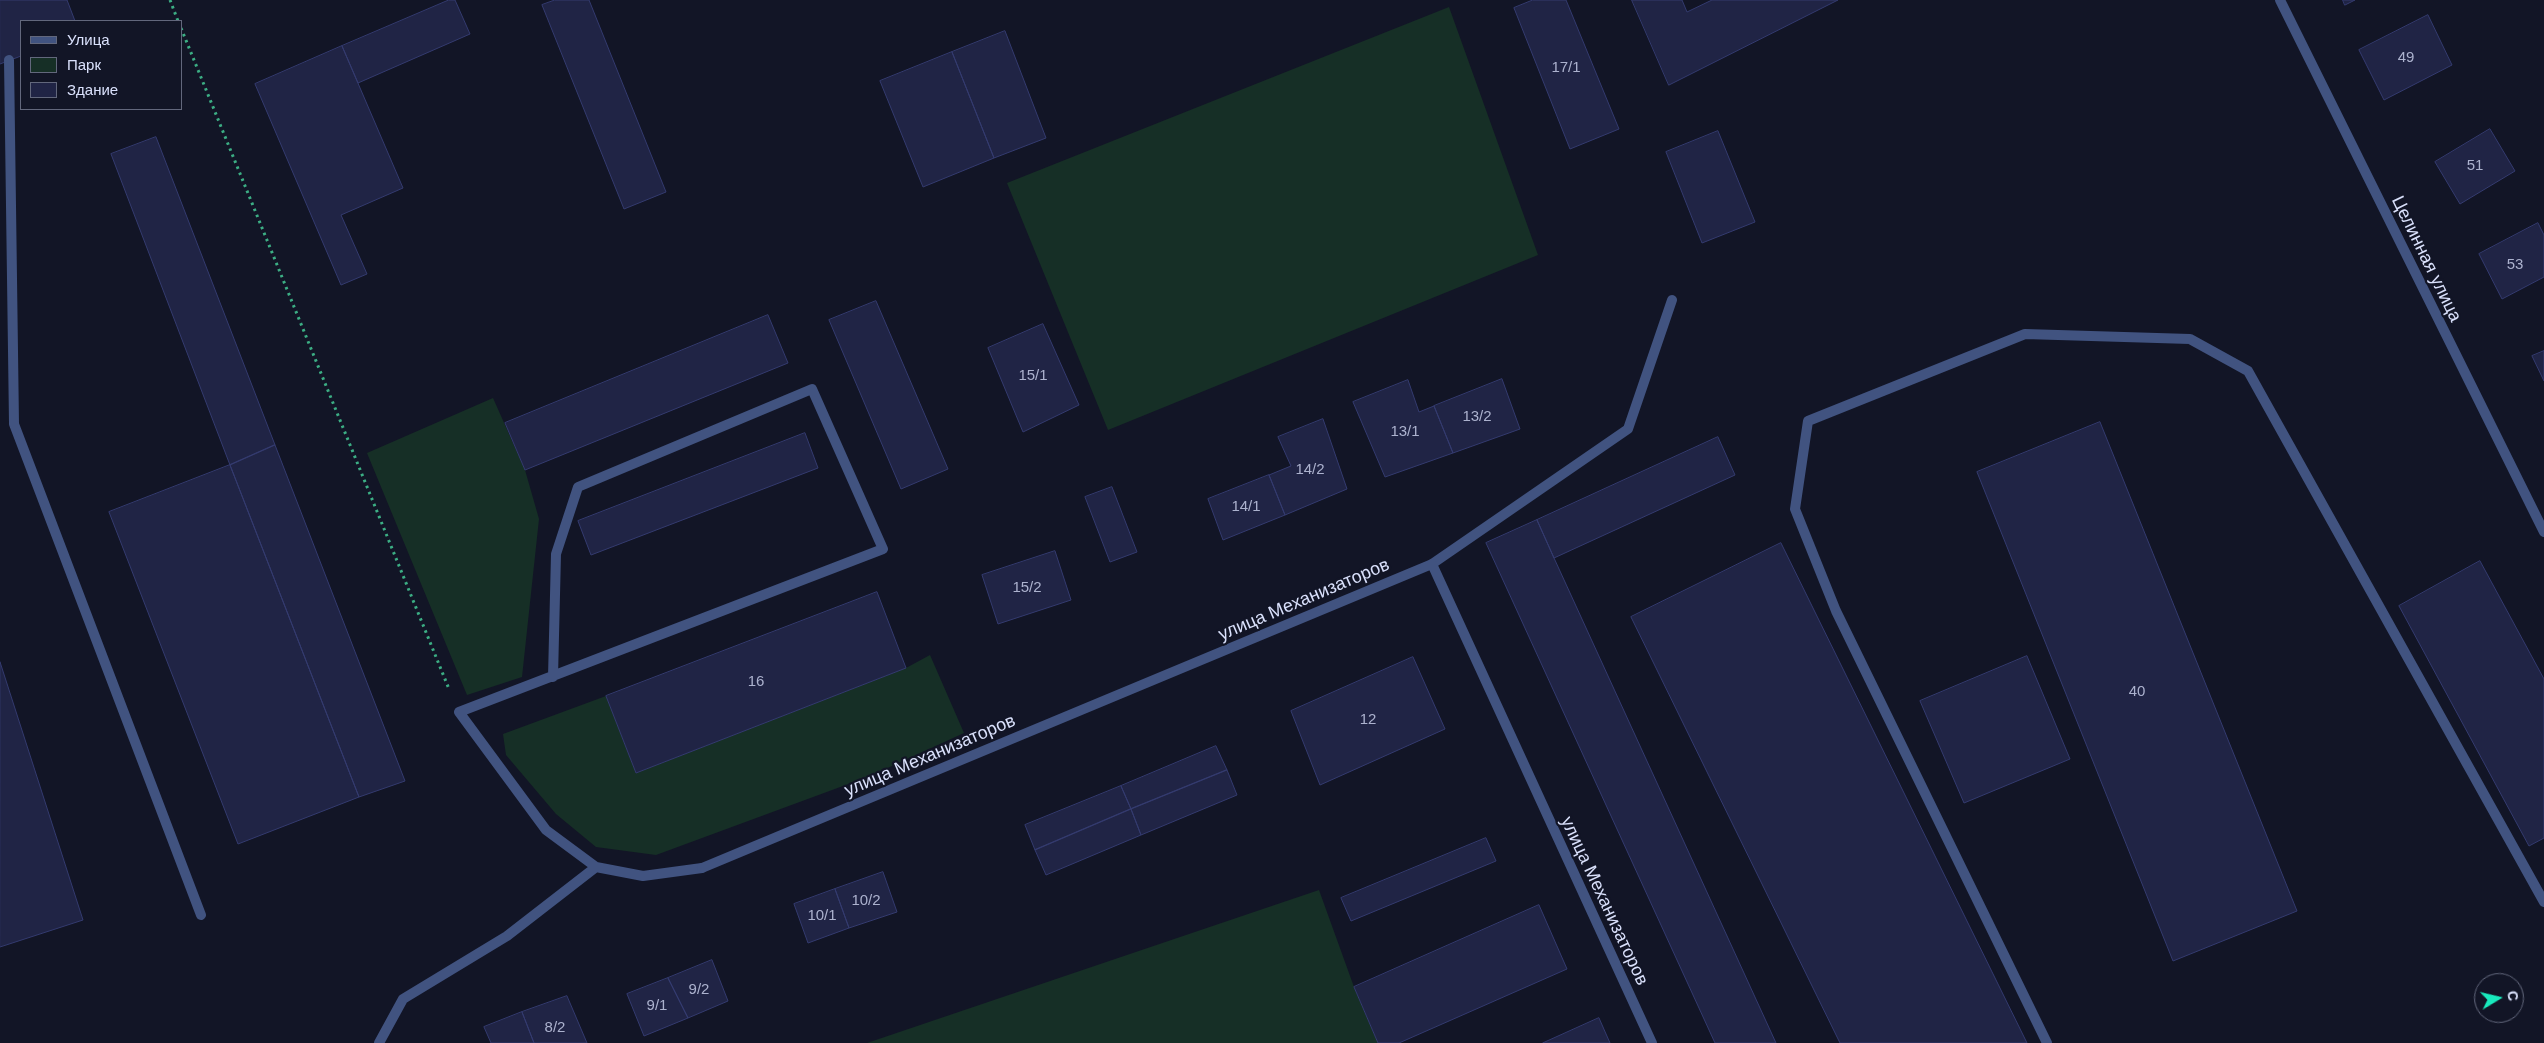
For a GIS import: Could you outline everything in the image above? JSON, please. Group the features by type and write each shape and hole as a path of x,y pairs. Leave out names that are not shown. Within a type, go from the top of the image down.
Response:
{"street":[{"name":"Целинная улица","path":"2280,0 2544,532"},
{"path":"9,60 14,424 201,915"},
{"path":"1432,564 1628,429 1672,300"},
{"path":"2047,1043 1836,611 1795,509 1808,421 2025,334 2190,339 2248,371 2544,902"},
{"path":"379,1043 402,999 507,936 596,867 546,830 459,712 553,677 883,549 812,389 578,487 556,554 553,677"},
{"name":"улица Механизаторов","path":"596,867 643,876 702,868 1432,564 1652,1043"}],"path":[{"path":"170,0 178,20"},
{"path":"182,30 459,712"}],"green space":[{"path":"1449,7 1538,255 1108,430 1007,183"},
{"path":"493,398 525,470 539,519 522,677 467,695 367,453"},
{"path":"930,655 964,733 870,776 656,855 596,847 556,814 506,755 503,734 606,696 636,773 906,668"},
{"path":"1319,890 1354,987 1378,1043 867,1043"}],"building":[{"path":"0,0 67,0 75,20 20,20 20,56 0,64"},
{"path":"449,0 455,0 470,34 358,83 342,46"},
{"path":"555,0 589,0 666,192 624,209 542,5"},
{"path":"1533,0 1566,0 1619,129 1570,149 1514,8"},
{"path":"1632,0 1682,0 1687,12 1712,0 1838,0 1669,85"},
{"path":"2343,0 2355,0 2345,5"},
{"path":"2428,15 2452,65 2384,100 2359,50"},
{"path":"1005,31 1046,138 994,158 952,52"},
{"path":"342,46 403,188 341,215 367,274 341,285 255,84"},
{"path":"952,52 994,158 923,187 880,81"},
{"path":"2490,129 2515,171 2460,204 2435,162"},
{"path":"1718,131 1755,222 1702,243 1666,152"},
{"path":"156,137 275,445 230,465 111,154"},
{"path":"2538,223 2544,235 2544,277 2502,299 2479,254"},
{"path":"876,301 948,469 901,489 829,320"},
{"path":"768,315 788,363 525,470 505,423"},
{"path":"1043,324 1079,405 1023,432 988,348"},
{"path":"2544,351 2544,381 2532,356"},
{"path":"1502,379 1520,429 1453,453 1434,406"},
{"path":"1408,380 1419,412 1434,406 1453,453 1385,477 1353,402"},
{"path":"1323,419 1347,489 1285,515 1269,475 1291,466 1278,437"},
{"path":"2100,422 2297,911 2173,961 1977,472"},
{"path":"805,433 818,468 591,555 578,521"},
{"path":"1718,437 1735,475 1554,558 1537,520"},
{"path":"275,445 405,781 359,797 230,465"},
{"path":"230,465 359,797 238,844 109,512"},
{"path":"1269,475 1285,515 1223,540 1208,499"},
{"path":"1112,487 1137,552 1110,562 1085,497"},
{"path":"1537,520 1776,1043 1715,1043 1486,543"},
{"path":"1781,543 2027,1043 1840,1043 1631,617"},
{"path":"1055,551 1071,600 998,624 982,575"},
{"path":"2480,561 2544,679 2544,838 2529,846 2399,606"},
{"path":"877,592 906,668 636,773 606,696"},
{"path":"2027,656 2070,759 1964,803 1920,701"},
{"path":"1413,657 1445,729 1320,785 1291,711"},
{"path":"0,662 83,920 0,947"},
{"path":"1216,746 1227,770 1131,809 1121,786"},
{"path":"1227,770 1237,795 1141,835 1131,809"},
{"path":"1121,786 1131,809 1035,850 1025,825"},
{"path":"1131,809 1141,835 1046,875 1035,850"},
{"path":"1486,838 1496,861 1351,921 1341,898"},
{"path":"883,872 897,912 849,928 835,889"},
{"path":"835,889 849,928 808,943 794,904"},
{"path":"1539,905 1567,969 1399,1043 1378,1043 1354,987"},
{"path":"712,960 728,1001 688,1018 668,978"},
{"path":"668,978 688,1018 644,1036 627,994"},
{"path":"567,996 587,1043 534,1043 522,1012"},
{"path":"522,1012 534,1043 491,1043 484,1027"},
{"path":"1599,1018 1610,1043 1543,1043"}]}
